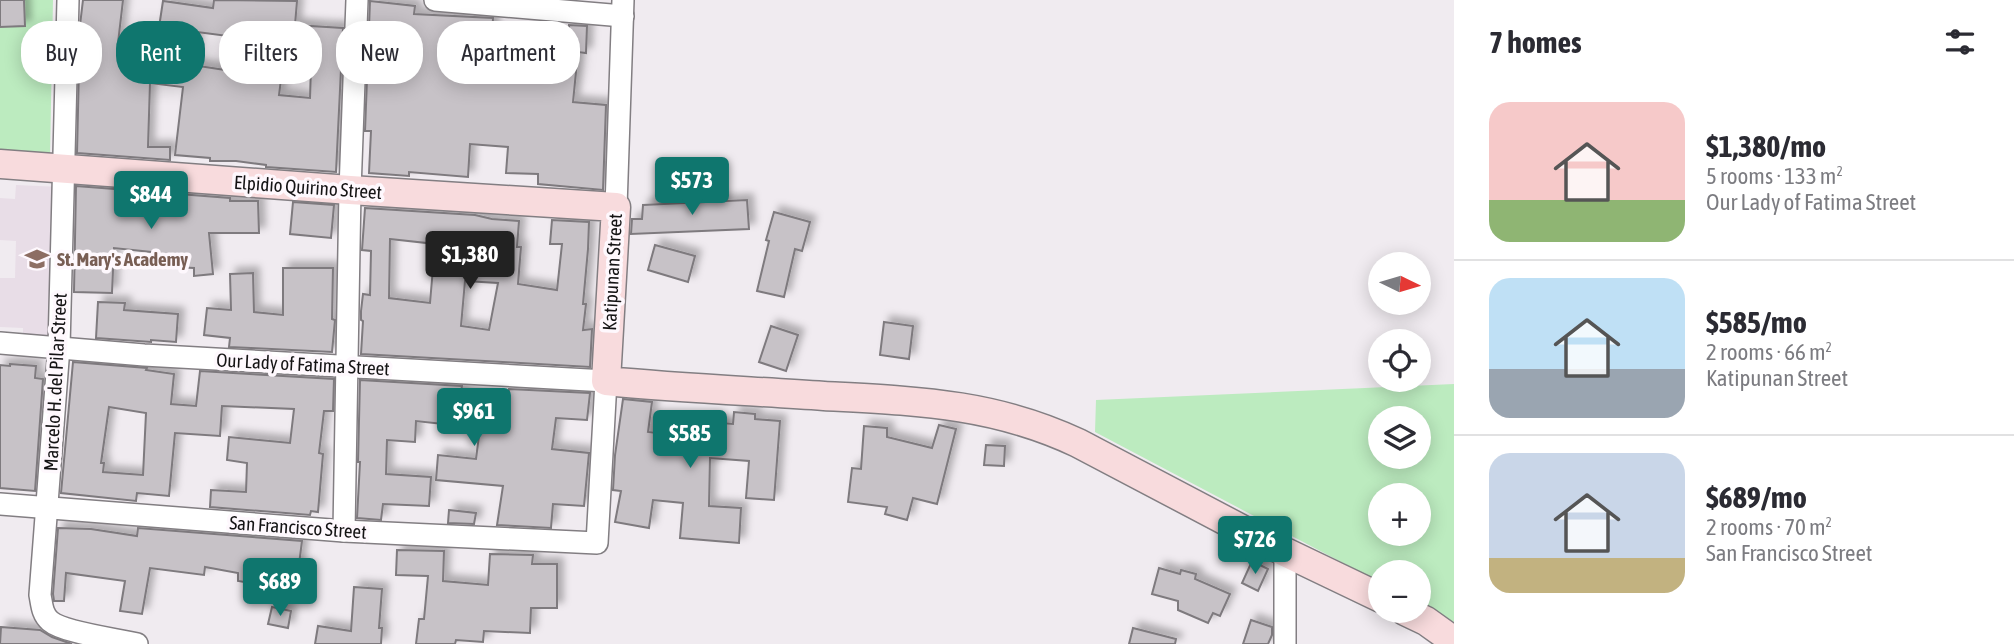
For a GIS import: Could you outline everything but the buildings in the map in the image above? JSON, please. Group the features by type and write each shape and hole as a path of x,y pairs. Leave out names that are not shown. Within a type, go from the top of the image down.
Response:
{"street":[{"name":"Marcelo H. del Pilar Street","path":"68,0 59,347 40,595 42,610 55,625 137,644"},
{"path":"344,531 356,0"},
{"path":"435,0 623,8"},
{"name":"Katipunan Street","path":"597,544 616,207 623,8"},
{"name":"Elpidio Quirino Street","path":"0,164 616,207"},
{"name":"Our Lady of Fatima Street","path":"0,343 144,355 607,381"},
{"path":"607,381 946,404 1013,418 1048,429 1079,443 1284,552 1368,592"},
{"name":"San Francisco Street","path":"0,504 344,531 597,544"},
{"path":"1284,552 1285,644"},
{"path":"1429,623 1454,641"}],"shaded area":[{"name":"St. Mary's Academy","path":"16,185 61,187 55,341 23,339 23,328 0,327 0,278 15,278 16,241 0,240 0,198 15,199"}],"green space":[{"path":"0,0 53,0 53,21 21,21 21,84 51,84 50,156 0,151"},
{"path":"1454,384 1454,622 1431,610 1431,560 1368,560 1368,576 1095,432 1096,400 1368,388 1368,392 1431,392 1431,385"}],"place":[{"name":"St. Mary's Academy","path":"37,259"}]}
